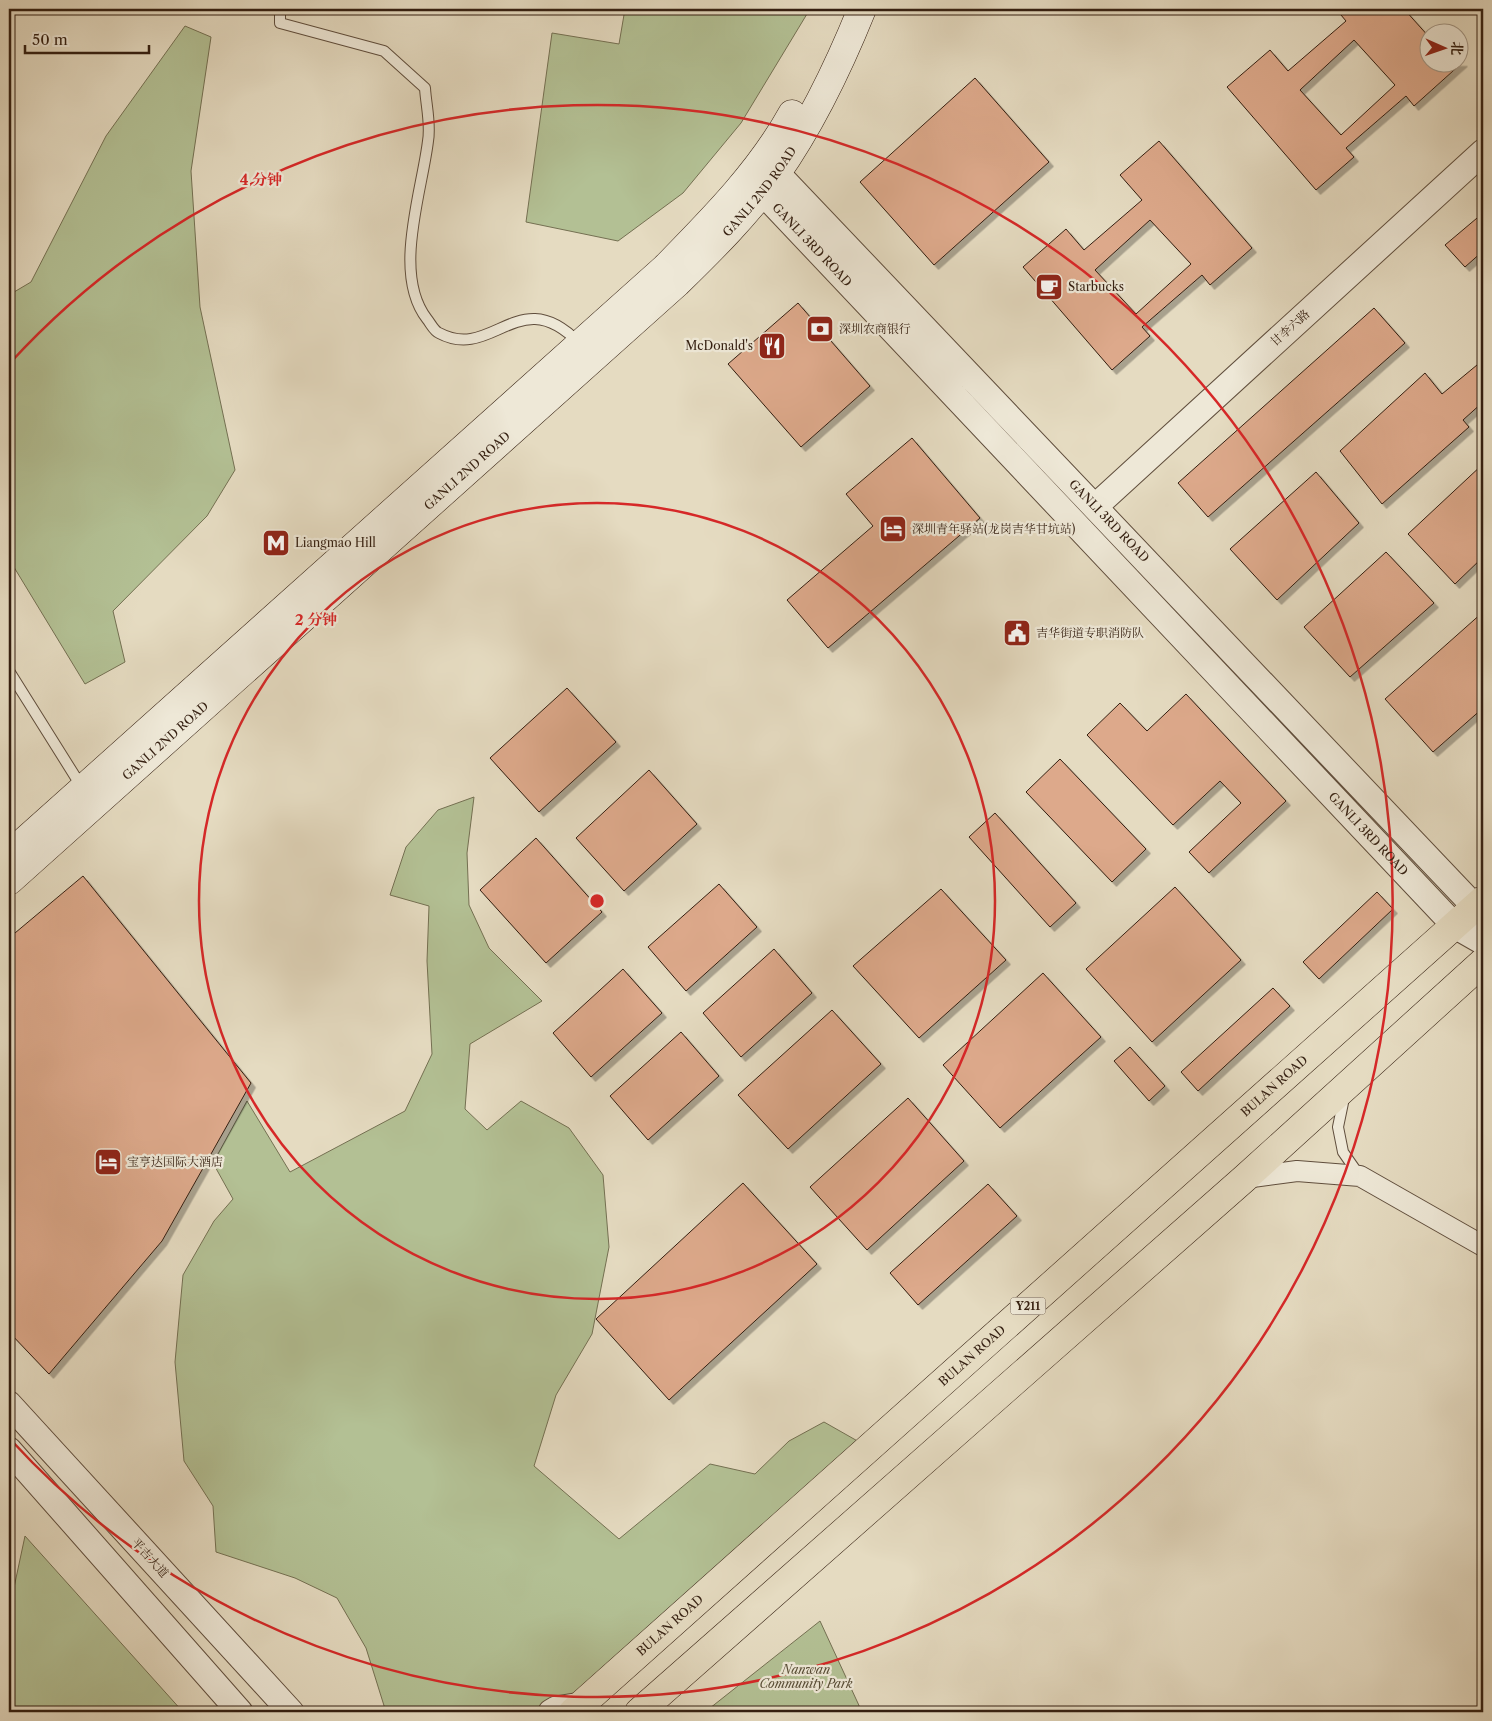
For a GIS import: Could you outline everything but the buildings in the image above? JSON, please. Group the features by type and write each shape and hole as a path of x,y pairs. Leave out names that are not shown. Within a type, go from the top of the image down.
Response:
{"main road":[{"name":"GANLI 2ND ROAD","path":"9,855 665,268 709,223 765,178 787,122 818,66 842,9"},
{"name":"GANLI 2ND ROAD","path":"9,882 677,283 722,238 765,178 802,133 839,65 862,9"},
{"name":"BULAN ROAD","path":"577,1709 1455,926 1481,910"},
{"path":"640,1712 1245,1178 1483,962"}],"street":[{"name":"甘李六路","path":"1098,504 1483,152"},
{"name":"GANLI 3RD ROAD","path":"765,178 1481,910"},
{"name":"GANLI 3RD ROAD","path":"765,178 1455,926 1483,942"},
{"path":"1245,1178 1297,1171 1360,1176 1483,1246"},
{"name":"平吉大道","path":"9,1404 291,1712"},
{"path":"9,1450 240,1712"},
{"path":"551,1712 556,1709 577,1709"}],"lane":[{"path":"280,9 280,23 384,52 425,88 429,138 410,253 411,283 423,314 437,332 451,338 466,340 482,337 527,319 546,319 564,328 580,344"},
{"path":"9,671 82,789"},
{"path":"1351,1081 1341,1104 1338,1127 1343,1152 1360,1176"}],"green space":[{"path":"625,9 810,9 741,123 683,193 618,241 526,222 552,33 619,44"},
{"path":"185,26 211,37 191,171 200,307 235,470 207,516 113,611 125,662 85,684 9,559 9,295 31,282 106,136"},
{"path":"474,797 467,853 469,905 489,948 542,1001 470,1044 465,1109 487,1130 521,1101 569,1128 603,1175 609,1247 592,1334 556,1395 534,1466 619,1539 710,1464 755,1474 789,1441 824,1422 861,1443 561,1712 386,1712 366,1648 337,1598 295,1578 216,1552 213,1506 184,1461 175,1362 183,1275 214,1221 233,1199 213,1163 247,1101 290,1172 405,1111 432,1054 427,961 429,906 390,895 406,847 438,810"},
{"path":"25,1536 183,1712 9,1712 9,1611"},
{"name":"Nanwan Community Park","path":"820,1621 862,1712 705,1712"}],"place":[{"name":"Starbucks","path":"1049,287"},
{"name":"深圳农商银行","path":"820,329"},
{"name":"McDonald's","path":"772,346"},
{"name":"深圳青年驿站(龙岗吉华甘坑站)","path":"893,529"},
{"name":"Liangmao Hill","path":"276,543"},
{"name":"吉华街道专职消防队","path":"1017,633"},
{"name":"宝亨达国际大酒店","path":"108,1162"}]}
